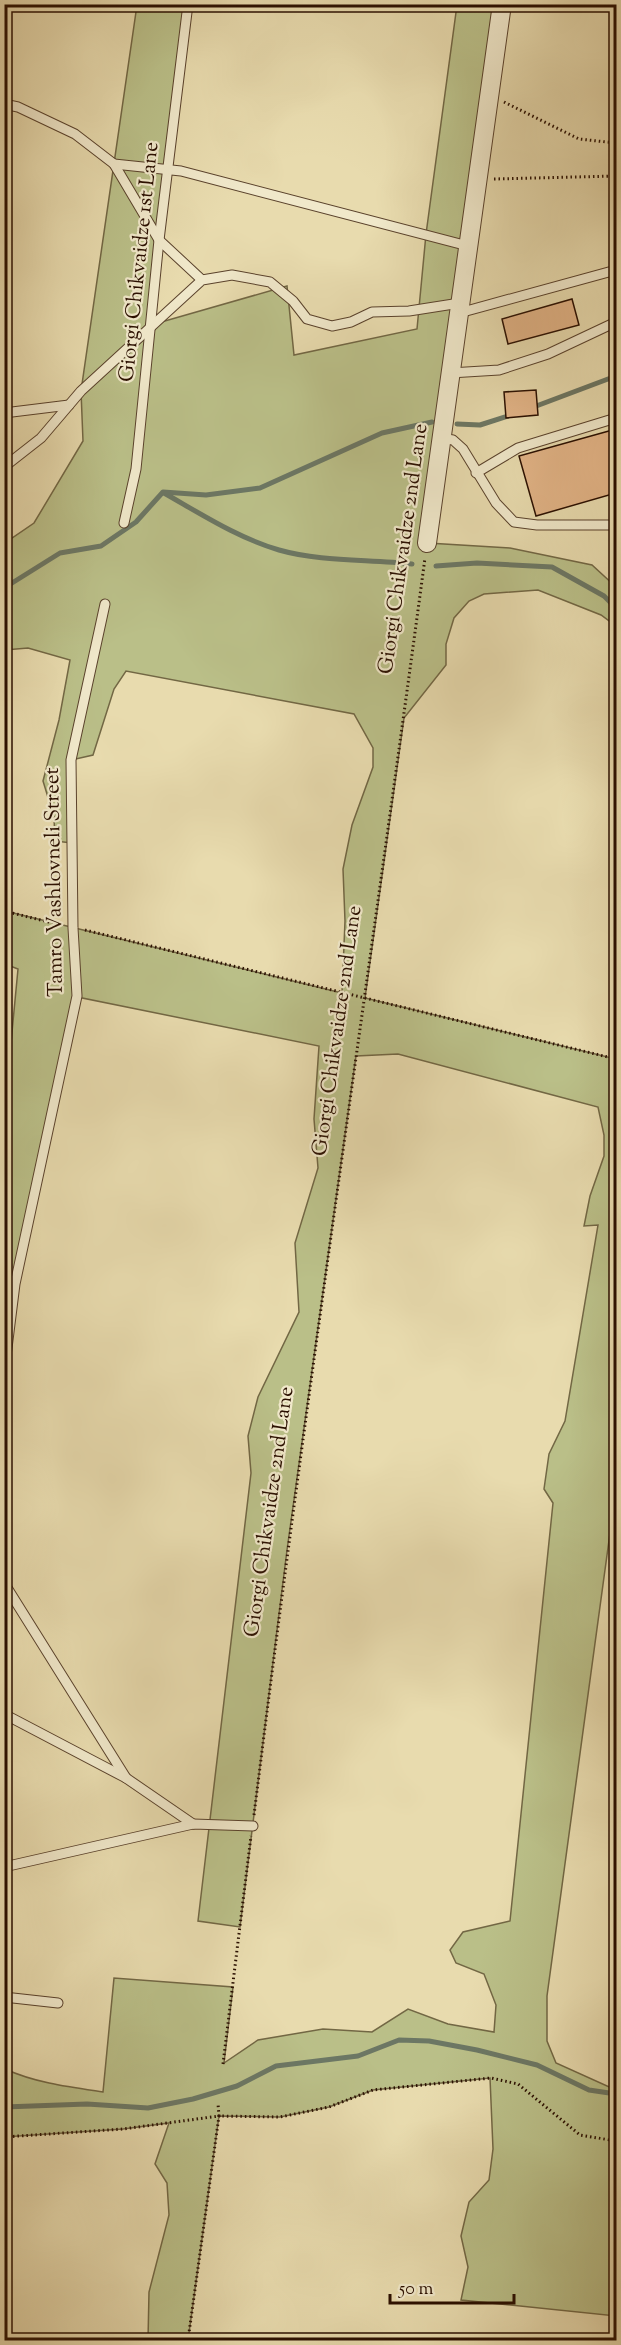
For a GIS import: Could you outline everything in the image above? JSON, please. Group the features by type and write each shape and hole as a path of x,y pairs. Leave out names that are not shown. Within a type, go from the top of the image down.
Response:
{"street":[{"name":"Giorgi Chikvaidze 2nd Lane","path":"427,543 502,4"}],"lane":[{"name":"Giorgi Chikvaidze 1st Lane","path":"124,523 136,469 159,240 188,4"},
{"path":"4,104 18,107 75,134 114,164 159,240 202,280"},
{"path":"114,164 168,168 468,246"},
{"path":"4,467 41,438 81,391 150,325 202,280 232,275 270,282 293,301 307,319 332,326 351,322 372,312 459,308 616,270"},
{"path":"450,373 499,369 548,354 616,322"},
{"path":"4,413 69,405"},
{"path":"476,473 518,448 616,418"},
{"path":"441,438 453,440 464,449 476,473 496,503 514,522 537,525 616,525"},
{"name":"Tamro Vashlovneli Street","path":"4,1372 15,1284 77,996 73,928 71,760 105,604"},
{"path":"4,1583 126,1778"},
{"path":"4,1714 126,1778 193,1824"},
{"path":"4,1867 193,1824 253,1826"},
{"path":"4,1997 58,2004"}],"path":[{"path":"490,94 579,139 616,143"},
{"path":"477,180 616,176"},
{"name":"Giorgi Chikvaidze 2nd Lane","path":"223,2064 287,1550 427,543"},
{"path":"4,911 616,1059"},
{"path":"4,2137 123,2129 219,2116 280,2117 329,2107 373,2090 491,2078 518,2084 580,2135 616,2141"},
{"path":"188,2340 219,2116 218,2104"}],"green space":[{"path":"137,5 188,5 151,325 287,286 294,355 417,329 426,234 457,5 502,5 428,543 510,548 592,565 616,587 616,626 601,615 538,590 484,594 469,601 454,618 446,644 446,665 404,718 365,998 616,1059 616,1489 547,1996 547,2041 556,2063 616,2090 616,2316 461,2300 468,2267 461,2236 469,2202 489,2180 493,2149 490,2078 373,2090 329,2107 280,2117 219,2116 188,2340 148,2340 149,2292 169,2215 167,2183 155,2164 169,2123 123,2129 4,2137 5,2069 41,2081 103,2092 114,1978 233,1987 224,2063 258,2040 323,2029 372,2032 408,2009 448,2024 494,2032 496,2005 484,1974 456,1963 450,1950 463,1932 510,1921 553,1503 544,1489 549,1454 565,1421 598,1225 584,1226 590,1196 604,1156 604,1135 598,1107 398,1054 356,1056 287,1550 240,1927 198,1921 251,1473 248,1436 258,1397 299,1312 295,1243 318,1168 314,1119 319,1046 77,997 15,1284 5,1372 4,1116 18,969 5,964 5,911 342,993 345,921 343,869 352,825 373,767 373,748 354,714 126,671 114,689 93,755 71,760 72,843 55,841 54,817 43,781 59,720 70,660 28,648 5,650 5,543 34,523 83,441 81,391"}],"building":[{"path":"572,299 579,325 508,344 502,319"},
{"path":"536,390 538,415 506,418 504,392"},
{"path":"616,429 616,493 536,516 519,456"}],"waterway":[{"path":"531,408 616,376"},
{"path":"457,424 480,425 511,415"},
{"path":"4,588 60,553 101,546 136,522 163,492 206,495 260,488 382,433 432,422"},
{"path":"164,493 234,532 279,550 311,557 412,564"},
{"path":"436,566 477,563 552,567 604,596 616,608"},
{"path":"4,2107 87,2104 148,2108 193,2099 237,2086 276,2066 358,2056 399,2040 429,2041 477,2050 537,2065 589,2090 616,2094"}]}
